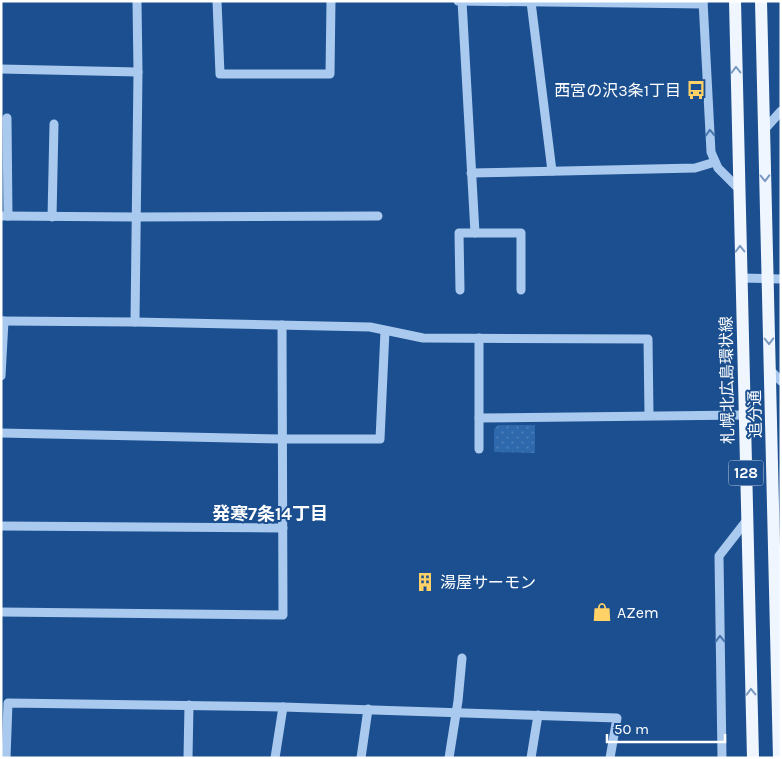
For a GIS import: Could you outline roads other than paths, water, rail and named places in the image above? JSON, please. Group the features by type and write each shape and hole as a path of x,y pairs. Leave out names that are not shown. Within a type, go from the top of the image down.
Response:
{"main road":[{"name":"札幌北広島環状線","path":"734,1 752,758"},
{"name":"128","path":"762,1 764,130"},
{"name":"追分通","path":"764,130 774,279 770,370 779,758"}],"street":[{"path":"135,322 137,1"},
{"path":"217,1 220,74 330,74 332,1"},
{"path":"475,233 461,1 702,3 711,152 718,168 739,189"},
{"path":"531,2 552,171"},
{"path":"1,69 138,72"},
{"path":"764,130 781,111"},
{"path":"7,118 4,216 378,216"},
{"path":"52,217 54,124"},
{"path":"471,173 695,168 715,162"},
{"path":"460,290 459,233 521,233 521,290"},
{"path":"741,278 774,279"},
{"path":"1,376 3,321 370,327 386,332 423,338 648,339 649,415"},
{"path":"1,612 284,615 282,325"},
{"path":"1,433 282,439 380,439 386,332"},
{"path":"479,338 479,449"},
{"path":"770,370 781,381"},
{"path":"479,418 744,415"},
{"path":"722,758 719,556 747,520"},
{"path":"1,526 283,528"},
{"path":"449,758 462,658"},
{"path":"6,758 8,703 368,709 616,718 610,758"},
{"path":"188,758 189,705"},
{"path":"275,758 283,707"},
{"path":"361,758 368,709"},
{"path":"531,758 538,715"}],"place":[{"name":"西宮の沢3条1丁目","path":"696,90"},
{"name":"湯屋サーモン","path":"425,582"},
{"name":"AZem","path":"602,612"}],"district":[{"name":"発寒7条14丁目","path":"270,514"}]}
